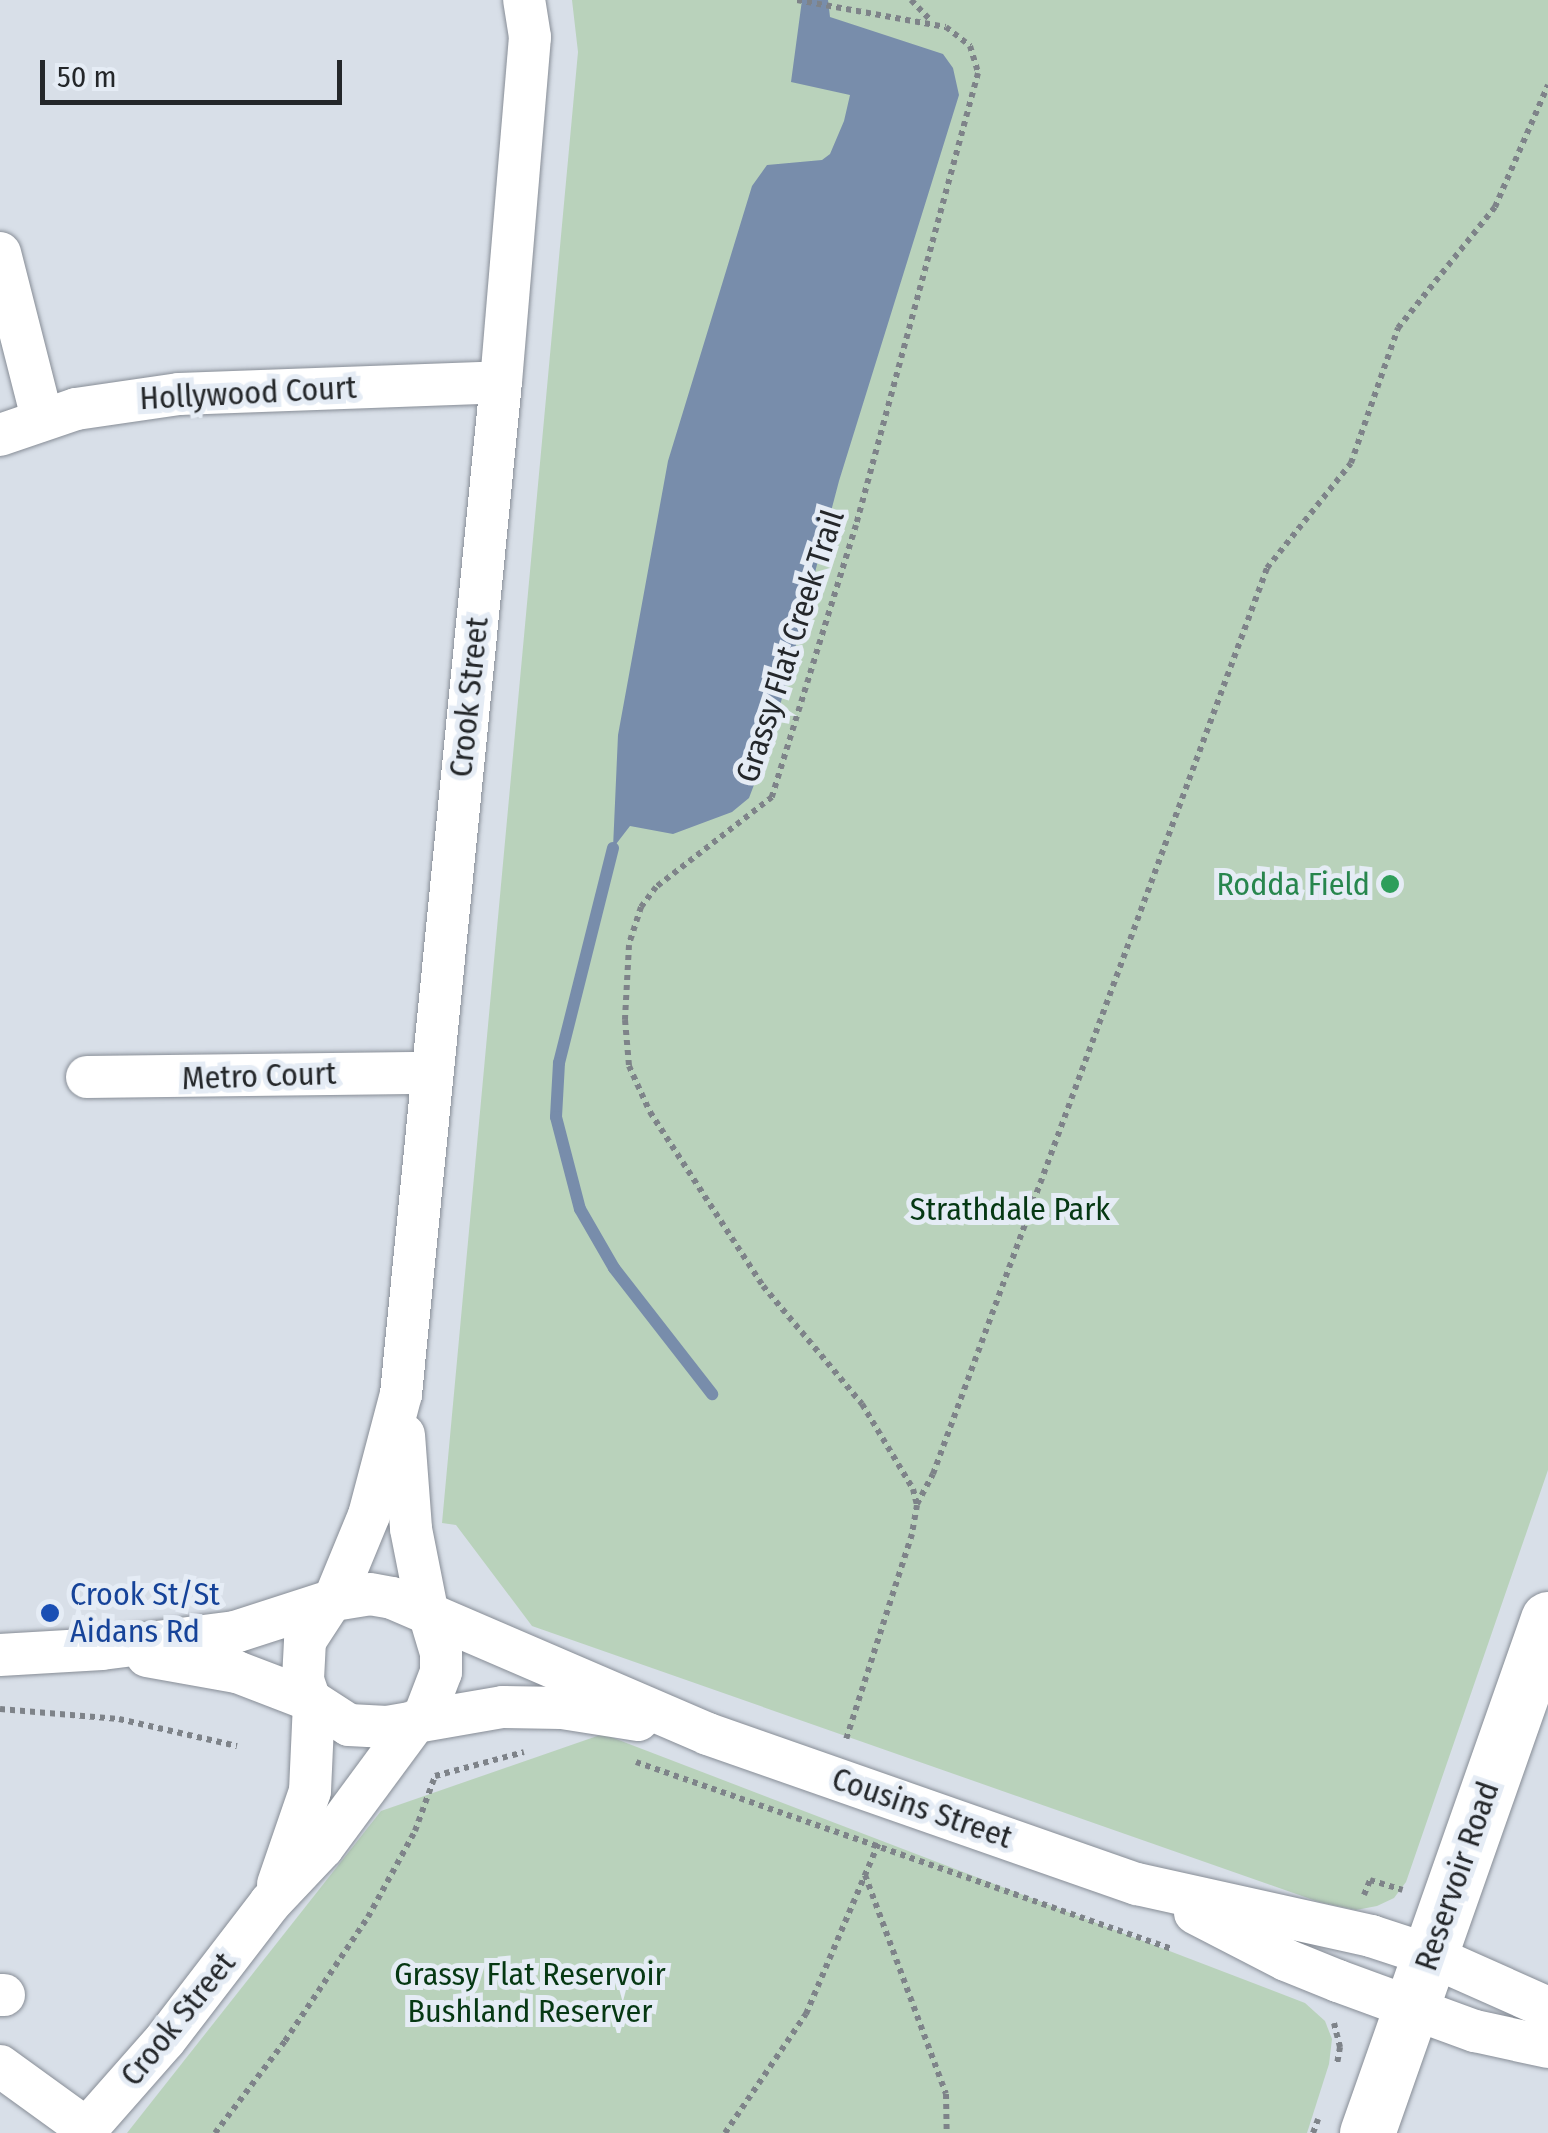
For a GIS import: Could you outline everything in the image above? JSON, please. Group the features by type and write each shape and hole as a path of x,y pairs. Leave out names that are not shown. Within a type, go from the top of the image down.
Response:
{"main road":[{"name":"Reservoir Road","path":"1345,2120 1410,2009 1548,1618"}],"street":[{"name":"Crook Street","path":"332,1602 369,1515 401,1394 501,382 530,37 524,0"},
{"path":"0,252 42,418"},
{"name":"Hollywood Court","path":"0,435 42,418 110,402 179,394 501,382"},
{"name":"Metro Court","path":"87,1077 432,1072"},
{"name":"Crook Street","path":"401,1394 411,1529 428,1611"},
{"path":"0,1655 102,1650 235,1632 370,1594 428,1611 442,1654 441,1672 420,1720 368,1729 349,1726 312,1702 237,1672 102,1650"},
{"path":"312,1702 302,1662 305,1641 332,1602"},
{"name":"Cousins Street","path":"428,1611 708,1734 1137,1884 1362,1934 1428,1955 1548,2008"},
{"name":"Crook Street","path":"270,1903 310,1792 312,1702"},
{"name":"Cousins Street","path":"420,1720 502,1707 562,1708 708,1734"},
{"name":"Crook Street","path":"85,2131 165,2040 270,1903 323,1847 420,1720"},
{"name":"Cousins Street","path":"1137,1884 1286,1960 1475,2031 1548,2047"},
{"path":"0,2066 85,2131"}],"path":[{"name":"Grassy Flat Creek Trail","path":"797,0 946,27 970,46 978,73 856,526 779,779 772,797 759,812 656,887 641,907 629,945 625,992 629,1066 650,1112 763,1286 862,1404 913,1488 917,1505"},
{"path":"911,0 932,22"},
{"path":"837,1779 853,1711 912,1534 917,1505 960,1400 1267,568 1351,463 1398,328 1495,207 1548,85"},
{"path":"0,1709 119,1719 237,1746"},
{"path":"214,2133 285,2041 368,1917 415,1831 436,1776 539,1748"},
{"path":"626,1758 1177,1950"},
{"path":"725,2133 806,2014 897,1799"},
{"path":"866,1875 946,2094 947,2133"},
{"path":"1370,1880 1403,1890"},
{"path":"1326,2010 1339,2035 1336,2069"},
{"path":"1313,2133 1345,2120"}],"green space":[{"name":"Strathdale Park","path":"572,0 1548,0 1548,1470 1406,1882 1394,1898 1377,1906 1356,1910 1319,1902 532,1626 456,1525 442,1523 578,52"},
{"name":"Grassy Flat Reservoir Bushland Reserver","path":"603,1734 1305,2003 1325,2021 1332,2039 1329,2064 1307,2133 127,2133 381,1811"}],"water":[{"path":"802,0 828,0 830,17 943,54 953,68 959,95 839,481 771,740 749,798 732,812 673,834 630,826 613,848 618,735 668,461 752,186 767,165 822,160 830,154 850,95 791,82"}],"waterway":[{"path":"613,848 559,1063 556,1117 580,1209 614,1268 712,1394"}],"place":[{"name":"Rodda Field","path":"1390,884"},
{"name":"Crook St/St Aidans Rd","path":"50,1613"}]}
